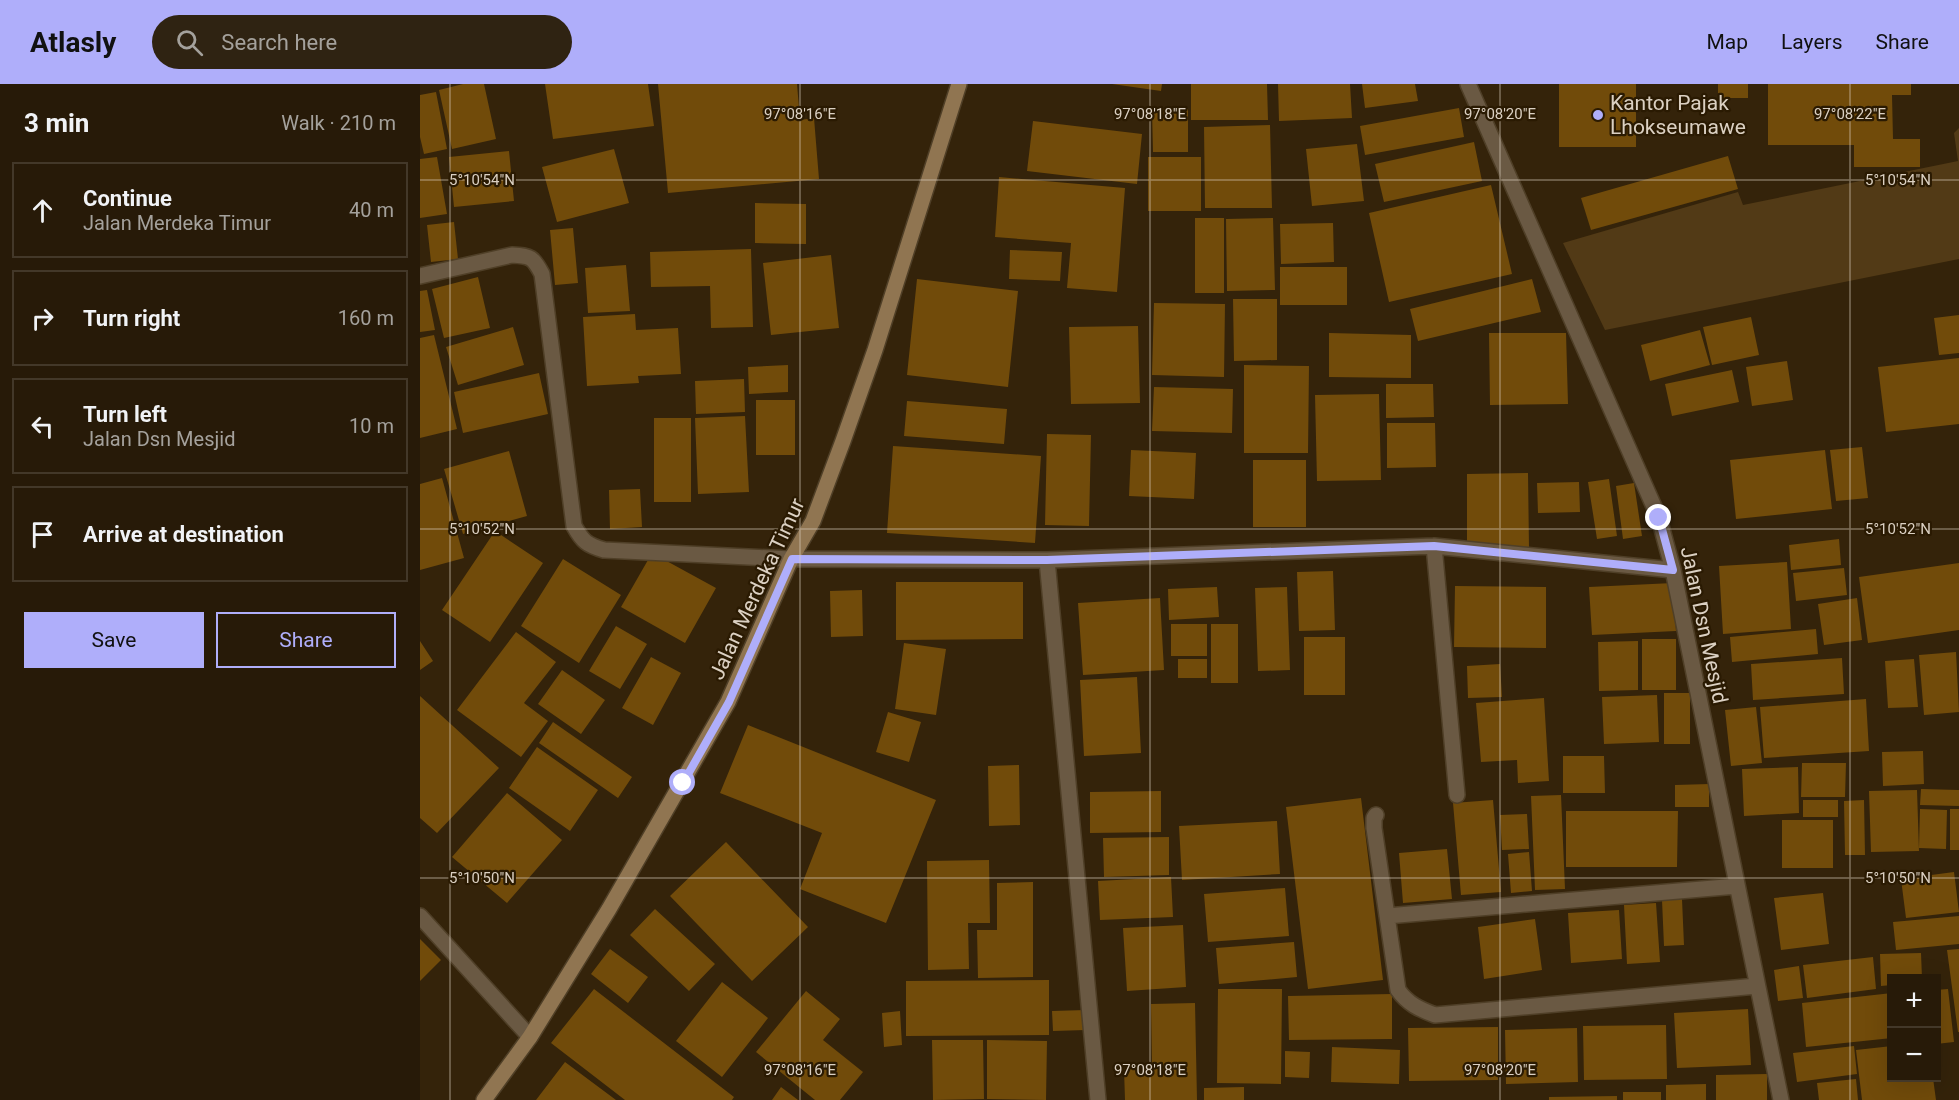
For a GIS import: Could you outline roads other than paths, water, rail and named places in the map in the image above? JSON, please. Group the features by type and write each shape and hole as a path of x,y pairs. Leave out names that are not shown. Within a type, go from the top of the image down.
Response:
{"main road":[{"name":"Jalan Merdeka Timur","path":"483,1100 530,1037 615,899 729,702 792,559 813,520 850,421 882,328 959,84"}],"street":[{"name":"Jalan Dsn Mesjid","path":"1468,84 1659,518 1673,570 1781,1100"},
{"path":"420,276 512,255 526,255 534,260 542,274 573,526 581,539 590,546 604,550 792,559 1047,560 1434,546 1673,570"},
{"path":"1434,546 1457,795"},
{"path":"1047,560 1098,1100"},
{"path":"1376,815 1374,828 1398,990 1406,1001 1419,1010 1435,1015 1757,986"},
{"path":"1387,916 1737,886"},
{"path":"420,916 530,1037"}],"place":[{"name":"Kantor Pajak Lhokseumawe","path":"1598,115"}]}
